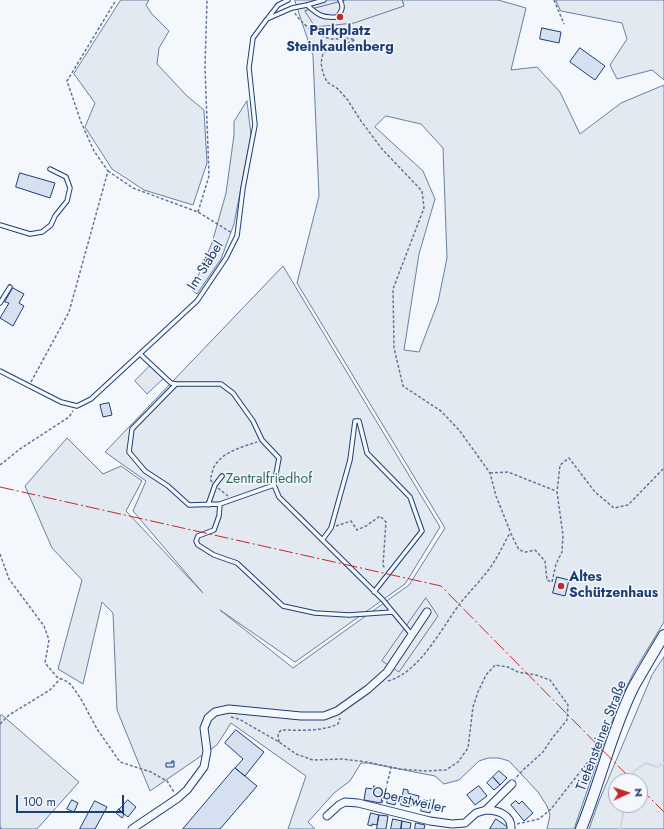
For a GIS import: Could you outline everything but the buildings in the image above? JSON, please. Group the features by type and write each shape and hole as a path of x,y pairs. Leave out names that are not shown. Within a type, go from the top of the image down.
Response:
{"main road":[{"name":"Tiefensteiner Straße","path":"582,829 616,730 633,688 664,635"}],"street":[{"path":"132,829 178,798 187,790 204,767 207,751 204,728 208,718 215,712 229,709 301,716 324,716 337,711 368,689 387,672 428,612"},
{"name":"Oberstweiler","path":"327,816 339,805 345,802 358,803 430,821 452,824 465,823 476,813 486,810 512,784"},
{"path":"486,810 496,810 505,815 510,820 511,827"}],"lane":[{"path":"267,19 278,5 288,0"},
{"name":"Im Stäbel","path":"77,406 91,399 197,301 226,258 237,236 243,188 255,124 249,68 253,38 267,19 292,8 324,0"},
{"path":"307,5 316,13 326,18 337,16 342,11 343,6 340,0"},
{"path":"0,225 30,234 42,232 51,225 55,216 67,201 70,188 66,177 50,169"},
{"path":"0,303 10,287"},
{"path":"140,354 171,383 221,384 233,393 253,421 262,440 279,458 274,486 280,497 383,600 412,635"},
{"path":"0,371 61,402 77,406"},
{"path":"176,384 132,428 129,452 145,471 168,486 189,505 220,504 274,486"},
{"path":"323,539 331,528 350,460 355,421 359,421 367,453 410,497 422,531 374,592"},
{"path":"208,505 215,485 222,476"},
{"path":"220,504 219,516 214,530 198,536 196,541 198,545 214,554 237,563 283,606 316,613 349,615 393,612"}],"path":[{"path":"116,0 67,81 81,122 94,151 108,171 133,188 198,212 237,236"},
{"path":"198,212 209,176 205,67 207,0"},
{"path":"554,0 564,24"},
{"path":"292,8 299,20 321,36 331,39 350,38 354,40 323,53 321,63 322,73 328,82 338,88 347,98 361,121 382,149 422,191 424,208 392,288 394,348 403,386 441,411 459,430 490,474 496,496 510,532 519,550 526,552 536,550 546,561 547,580 552,582 556,564 562,552 563,535 557,492 560,465 569,458 595,492 614,508 628,505 664,468"},
{"path":"29,386 69,312 108,171"},
{"path":"0,465 20,449 69,417 77,406"},
{"path":"234,500 215,485 210,479 214,467 219,460 235,449 262,440"},
{"path":"490,474 508,472 557,492"},
{"path":"331,528 351,521 357,530 366,526 380,516 386,522 384,565 388,575"},
{"path":"387,681 394,679 414,666 432,644 461,602 492,565 510,532"},
{"path":"0,554 9,579 44,626 49,640 45,663 57,678 68,682 72,686 81,699 97,729 120,762 151,772 167,781 178,798"},
{"path":"215,712 239,719 280,742 296,754 313,760 342,759 367,762 400,769 433,771 446,770 458,762 468,748 473,708 478,692 486,675 495,665 508,667 518,672 536,675 550,680 568,705 567,720 543,752 523,770 512,784"},
{"path":"0,724 9,715 50,690 60,679"},
{"path":"280,742 278,734 281,730 314,730 329,728 338,724 341,715 337,711"},
{"path":"511,827 539,819 550,809 591,758 601,740 616,730"},
{"path":"381,809 391,767"}],"green space":[{"path":"121,0 149,0 146,5 151,13 169,31 159,48 157,64 187,96 204,110 207,163 193,205 144,190 112,169 85,127 95,103 74,74"},
{"name":"Zentralfriedhof","path":"295,0 346,0 305,11 404,5 402,0 498,0 526,8 511,70 537,67 560,92 580,134 621,103 664,85 664,622 635,670 620,700 574,829 547,829 550,815 547,806 538,792 509,761 499,758 488,758 479,761 459,780 444,784 435,776 368,763 361,763 350,781 334,793 308,822 315,829 288,829 306,776 231,723 217,745 150,791 117,710 113,613 102,602 83,684 58,669 82,580 52,548 25,486 67,438 103,474 121,466 142,481 126,511 203,593 133,511 146,481 105,452 283,266 440,527 405,584 295,662 220,610 293,668 409,585 445,528 297,283 319,196 313,56","holes":["386,116 421,124 443,148 447,258 438,302 419,352 404,350 419,254 435,199 423,171 375,127"]},
{"path":"556,0 664,0 664,80 652,70 617,79 610,65 627,39 622,23 561,11"},
{"path":"247,101 251,135 234,224 221,259 197,294 192,290 212,243 226,193 234,135 234,122"},
{"path":"664,657 664,829 589,829 608,780 608,813 648,813 648,773 611,773 652,675"},
{"path":"2,715 79,782 37,829 0,829 0,716"}],"shaded area":[{"name":"Parkplatz Steinkaulenberg","path":"346,0 402,0 404,6 354,23 315,27 305,11"},
{"path":"152,364 165,377 147,394 135,381"},
{"path":"426,598 438,616 399,672 382,661"}],"waterway":[{"path":"633,773 646,763 657,767 664,763"},
{"path":"620,829 623,813"}],"power":[{"path":"0,487 441,586 625,773"},
{"path":"648,796 664,812"}],"place":[{"name":"Parkplatz Steinkaulenberg","path":"340,17"},
{"name":"Altes Schützenhaus","path":"561,586"}]}
